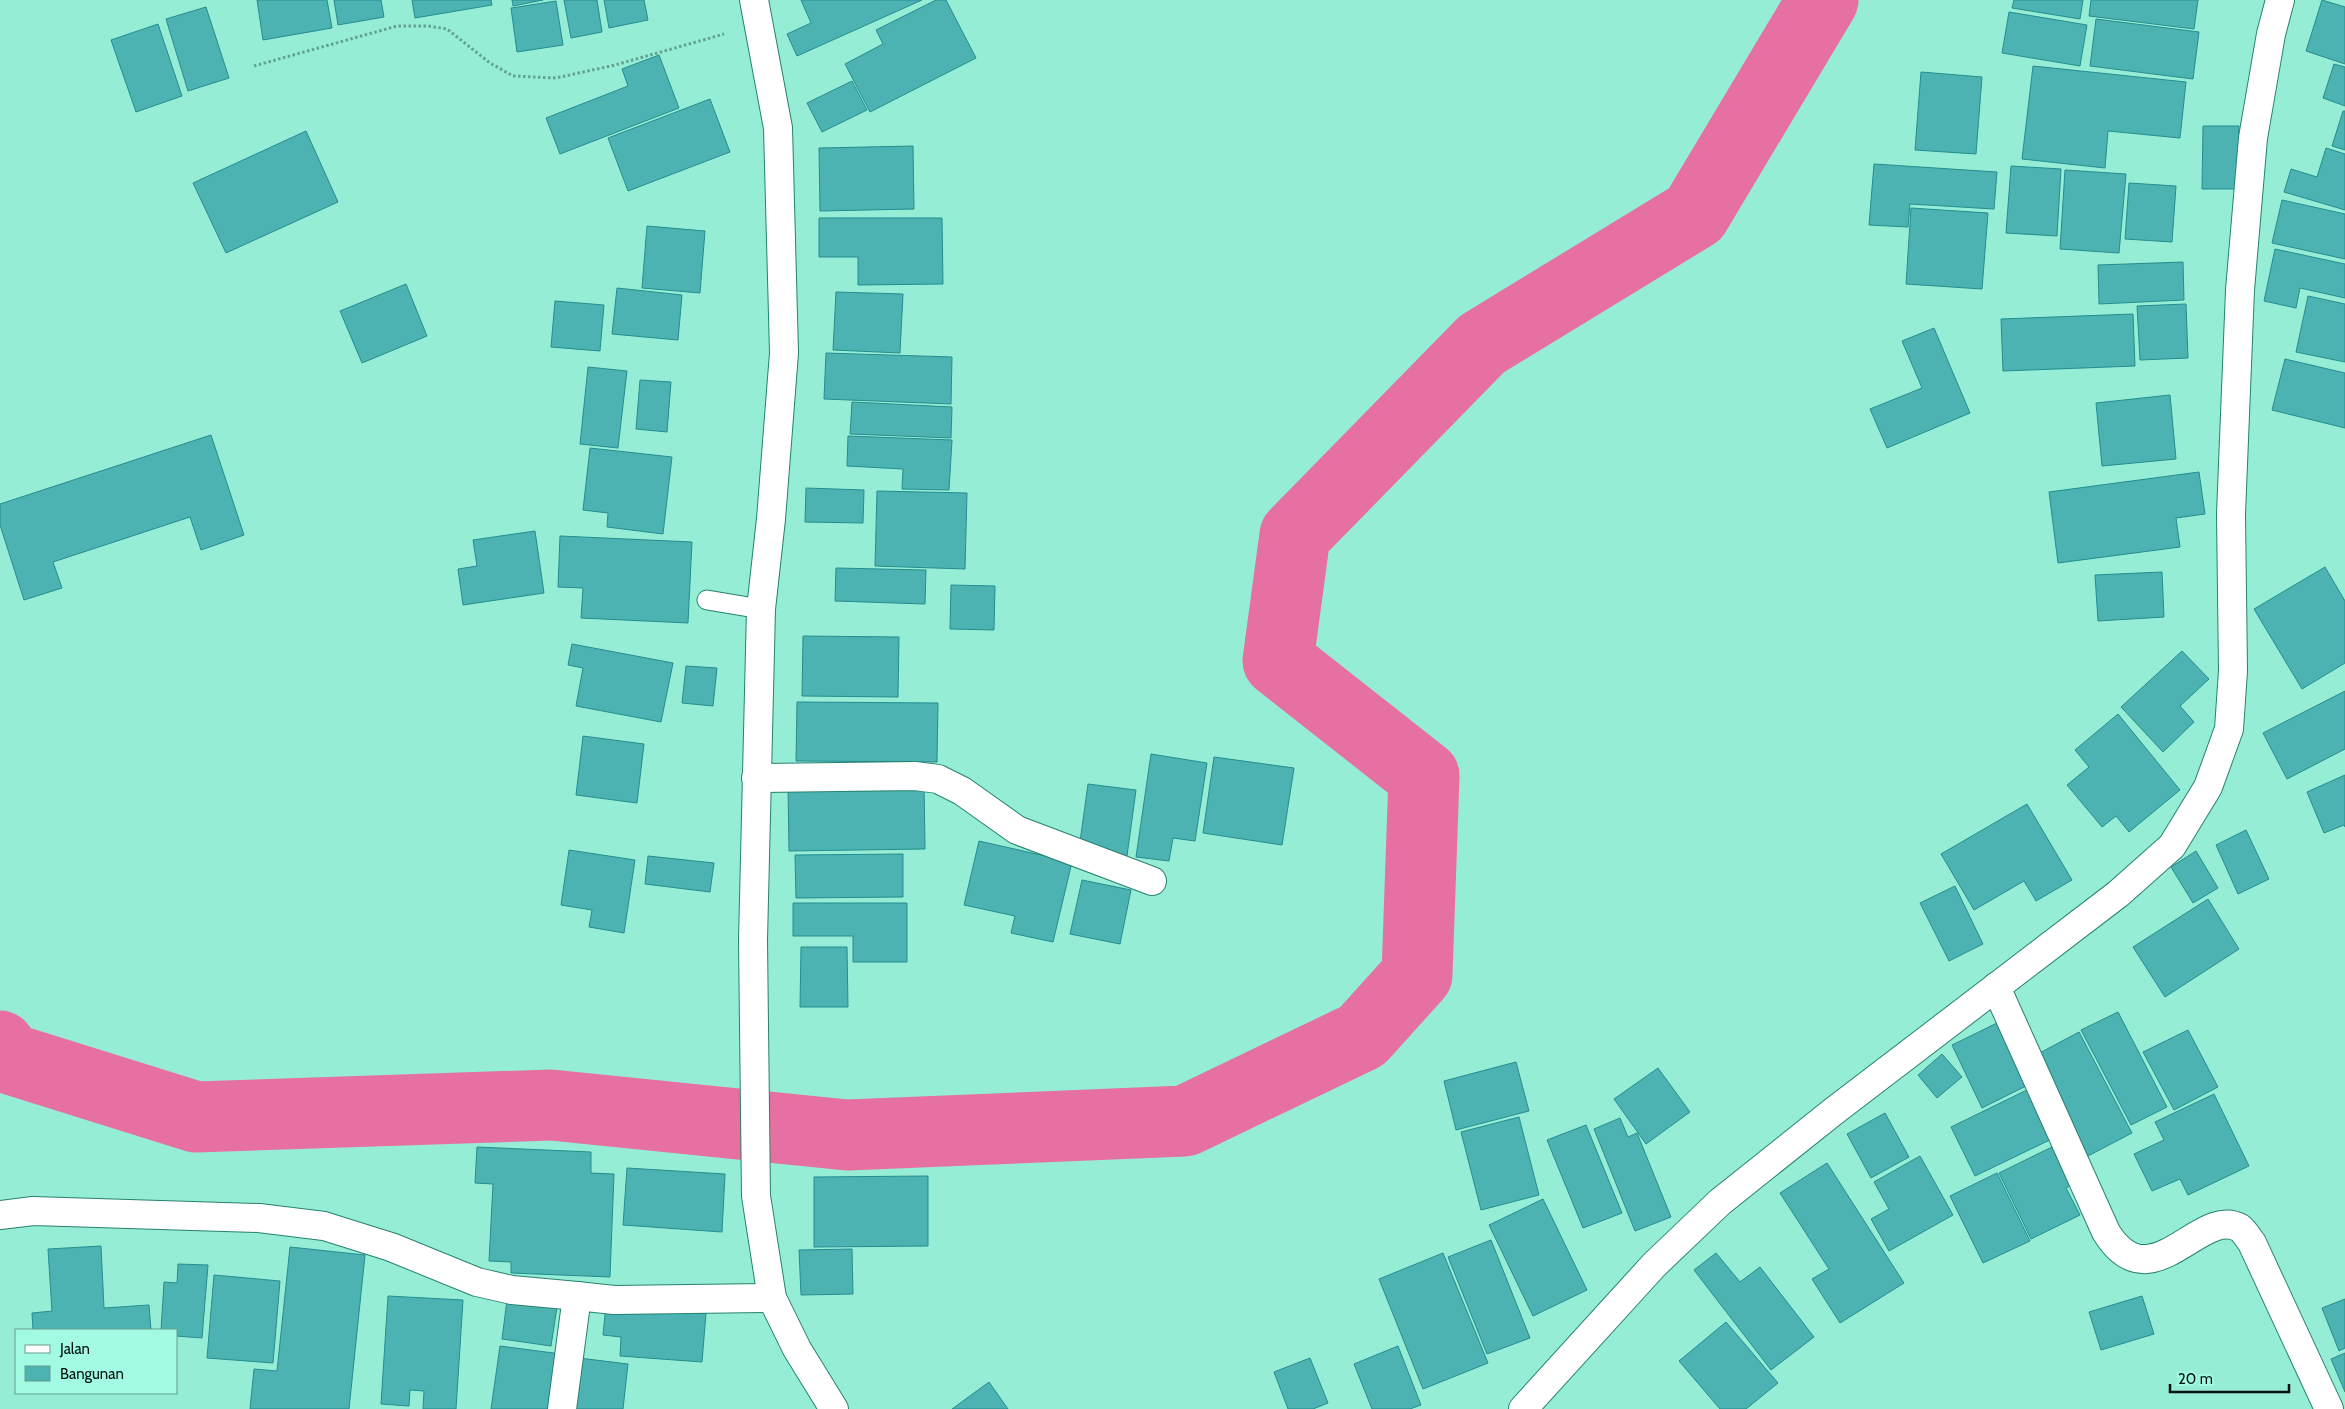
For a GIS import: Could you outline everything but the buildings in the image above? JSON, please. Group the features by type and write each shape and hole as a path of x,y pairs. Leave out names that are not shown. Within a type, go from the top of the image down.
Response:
{"street":[{"path":"1523,1409 1654,1265 1720,1202 1834,1111 2118,894 2172,846 2208,788 2228,730 2234,672 2231,514 2240,290 2253,138 2271,34 2280,0"},
{"path":"756,12 778,128 784,353 771,519 761,608 753,940 756,1196 772,1298 797,1349 834,1409"},
{"path":"756,778 916,776 938,779 962,791 1017,830 1152,881"},
{"path":"1996,987 2106,1232 2115,1247 2131,1257 2150,1259 2169,1252 2209,1230 2227,1225 2241,1229 2252,1243 2329,1409"},
{"path":"0,1215 33,1212 259,1218 324,1226 391,1247 477,1282 512,1290 614,1300 772,1298"},
{"path":"562,1409 576,1296"}],"lane":[{"path":"707,600 761,608"}],"path":[{"path":"254,66 397,26 428,26 447,29 490,63 513,76 556,78 615,65 756,12"}],"waterway":[{"path":"0,1046 7,1058 196,1117 551,1105 847,1135 1185,1121 1362,1036 1417,975 1424,776 1278,661 1295,535 1482,344 1695,214 1823,0"}]}
